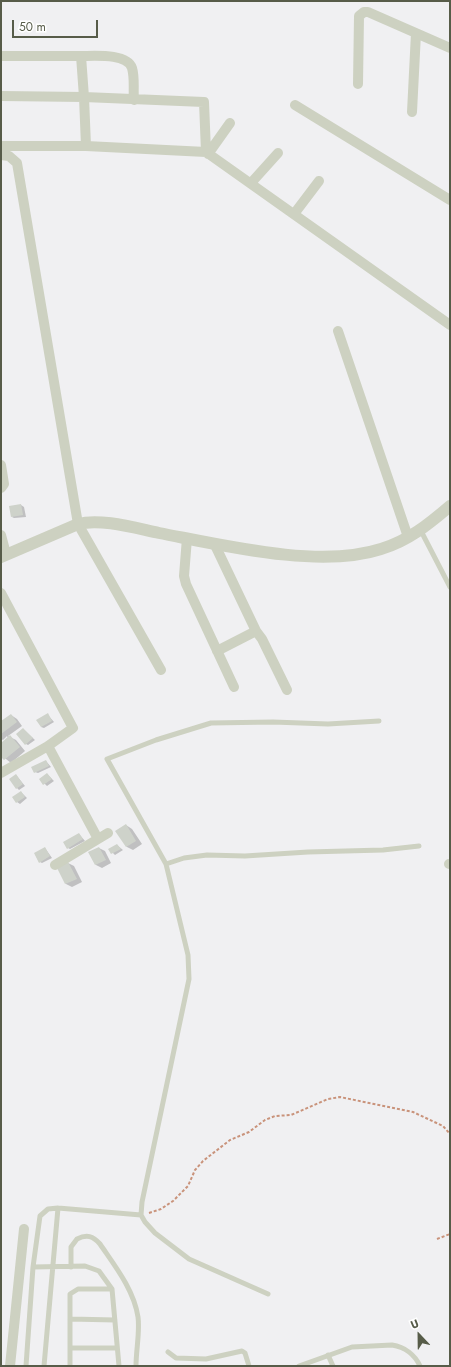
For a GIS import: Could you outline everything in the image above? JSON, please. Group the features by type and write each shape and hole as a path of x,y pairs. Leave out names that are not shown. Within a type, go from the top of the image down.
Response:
{"street":[{"path":"358,84 361,14 368,12 450,48"},
{"path":"412,112 416,33"},
{"path":"1,56 102,55 127,61 132,67 134,100"},
{"path":"81,56 86,146"},
{"path":"1,96 84,97 204,102 207,153"},
{"path":"295,105 450,200"},
{"path":"207,153 230,123"},
{"path":"1,146 86,146 207,153 450,326"},
{"path":"251,183 278,153"},
{"path":"1,155 9,156 16,163 78,524 161,670"},
{"path":"294,214 319,181"},
{"path":"338,331 408,538"},
{"path":"1,465 4,484 1,488"},
{"path":"1,535 4,555 78,524 89,522 123,526 254,550 338,557 368,553 383,549 408,538 421,531 450,506"},
{"path":"187,538 184,576 234,687"},
{"path":"214,543 256,631 262,639 287,690"},
{"path":"1,593 73,728 48,746 1,773"},
{"path":"217,651 256,631"},
{"path":"48,746 98,839"},
{"path":"55,865 108,833"},
{"path":"10,1366 24,1229"}],"lane":[{"path":"421,531 450,587"},
{"path":"268,1294 189,1259 155,1233 141,1215 142,1202 189,979 188,955 166,864 107,759 156,740 211,723 273,722 328,724 380,721"},
{"path":"166,864 184,858 206,855 245,856 308,852 383,850 419,846"},
{"path":"26,1366 39,1220 43,1212 48,1209 58,1208 141,1215"},
{"path":"44,1366 58,1208"},
{"path":"71,1267 71,1248 77,1239 89,1236 95,1238 128,1287 136,1304 138,1319 136,1366"},
{"path":"34,1267 53,1268 85,1266 99,1271 112,1289 119,1366"},
{"path":"70,1366 70,1294 78,1289 112,1289"},
{"path":"70,1319 115,1320"},
{"path":"299,1366 359,1345 399,1346 416,1357 420,1366"},
{"path":"70,1348 117,1348"},
{"path":"168,1352 176,1358 206,1359 242,1351 245,1353 249,1366"},
{"path":"328,1355 333,1366"}],"path":[{"path":"141,1215 161,1209 173,1201 188,1186 195,1170 203,1161 230,1140 248,1132 265,1120 275,1116 291,1115 328,1099 340,1097 413,1112 443,1126 450,1134"},
{"path":"437,1239 450,1234"}],"building":[{"path":"21,504 23,515 11,517 9,506"},
{"path":"48,713 52,721 41,727 36,720"},
{"path":"11,714 17,722 1,734 1,721"},
{"path":"23,728 33,738 25,745 16,734"},
{"path":"10,735 20,747 4,760 1,757 1,743"},
{"path":"46,760 49,766 34,773 31,767"},
{"path":"47,773 52,779 43,785 39,779"},
{"path":"16,774 23,784 16,789 9,779"},
{"path":"21,791 25,797 16,803 12,797"},
{"path":"126,824 136,841 126,847 115,831"},
{"path":"79,833 83,839 67,849 63,842"},
{"path":"117,844 121,849 111,854 108,849"},
{"path":"45,847 50,856 39,863 34,853"},
{"path":"99,847 106,860 95,865 88,852"},
{"path":"68,862 77,879 65,884 57,868"}]}
